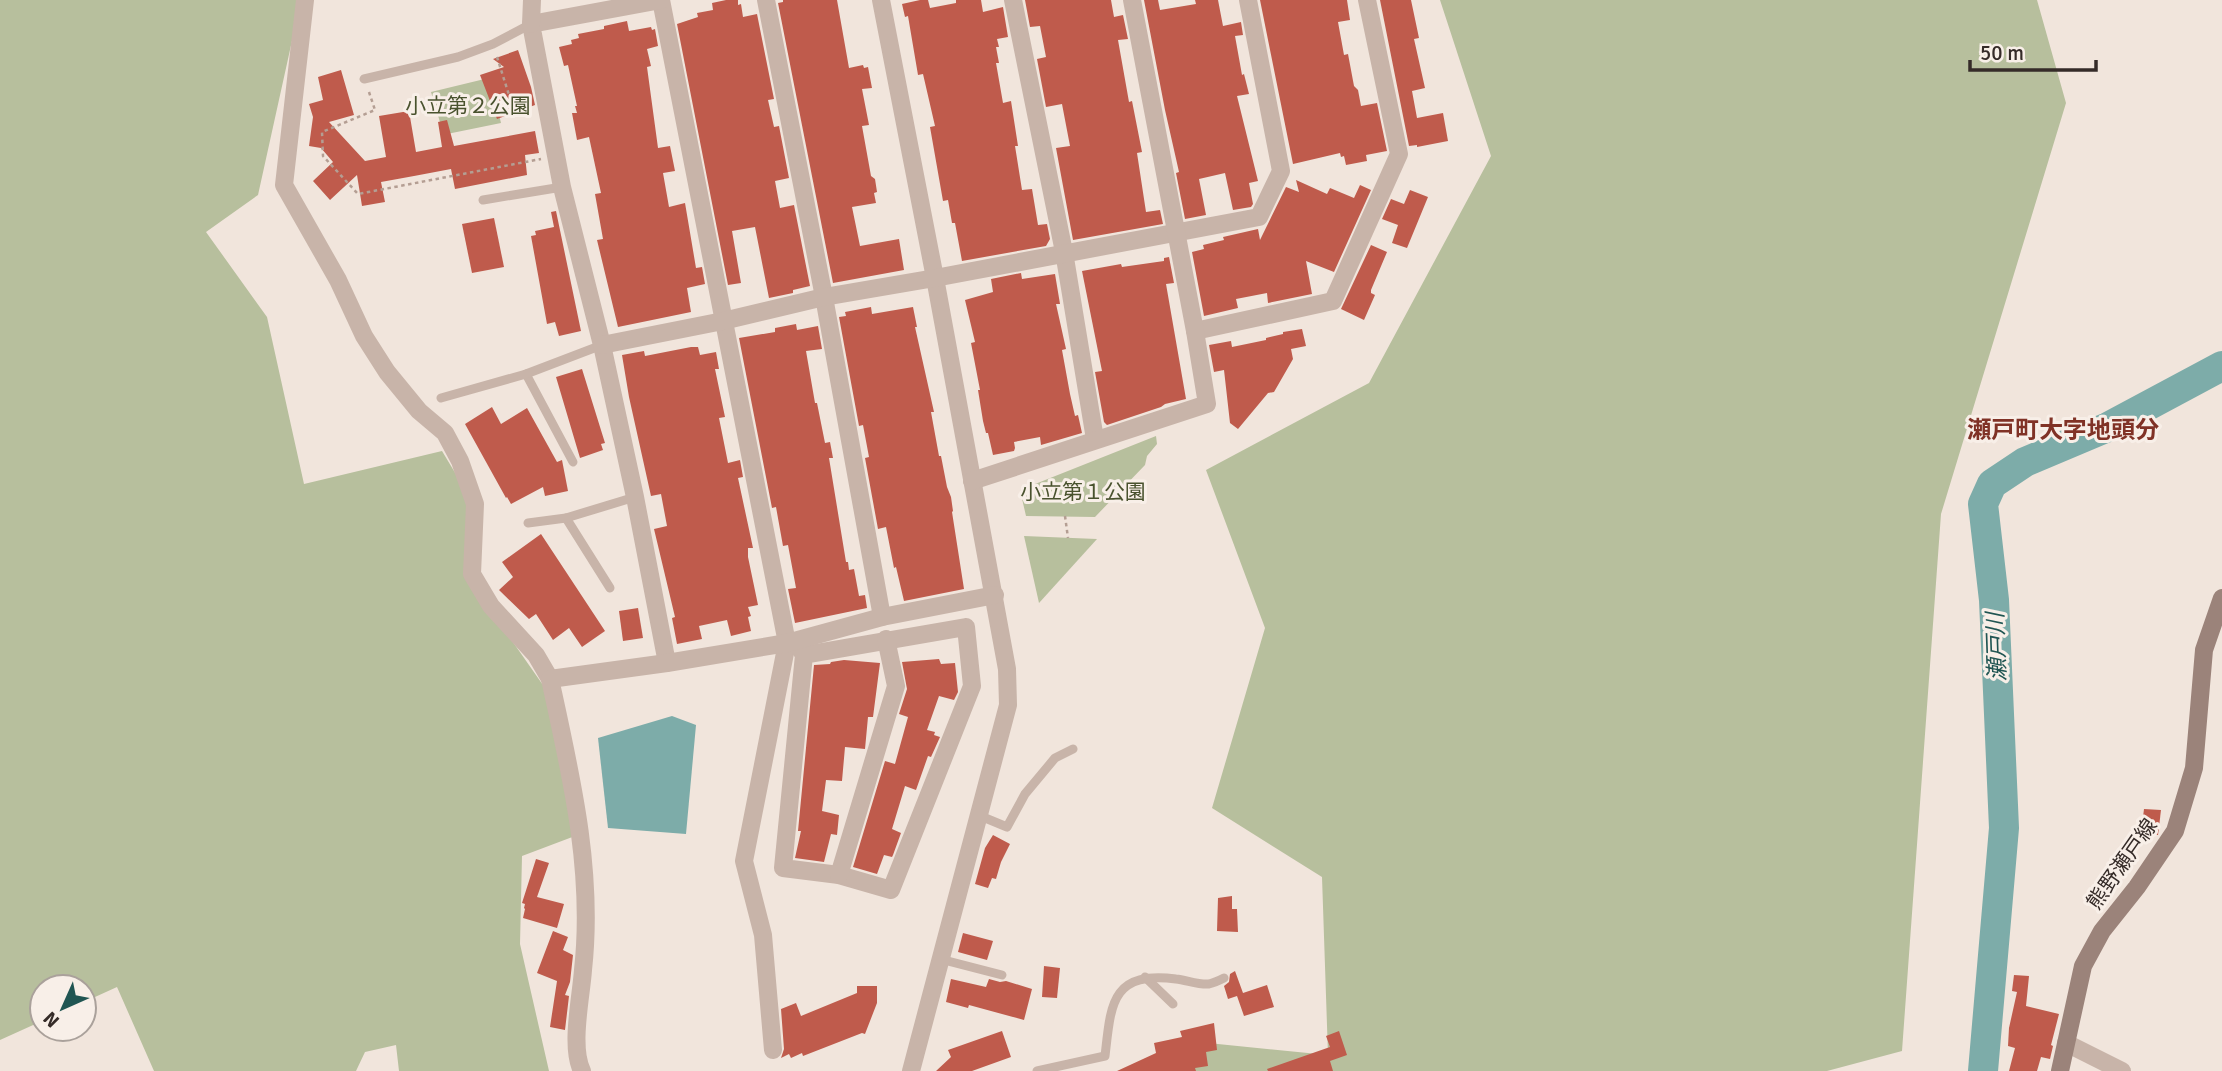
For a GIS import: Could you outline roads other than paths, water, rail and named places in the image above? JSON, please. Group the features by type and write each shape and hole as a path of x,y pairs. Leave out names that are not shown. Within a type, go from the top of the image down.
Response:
{"main road":[{"name":"熊野瀬戸線","path":"2060,1071 2083,966 2102,931 2137,887 2175,831 2194,768 2204,650 2222,598"}],"street":[{"path":"306,0 284,185 338,280 364,336 387,372 419,411 445,433 450,442 460,461 475,504 472,573 491,606 536,655 550,679 571,778 583,856 587,918 577,1035 578,1063 582,1071"},
{"path":"532,0 531,24 562,187 602,345 667,663"},
{"path":"531,24 661,0 723,321 795,646 783,867 839,875 891,890 972,686 966,627 886,639 795,646 550,679"},
{"path":"766,0 824,297 882,617"},
{"path":"881,0 1007,669 1008,705 911,1071"},
{"path":"1013,0 1064,252 1095,439"},
{"path":"972,481 1207,404 1132,0"},
{"path":"602,345 723,321 824,297 1259,216 1281,171 1248,0"},
{"path":"1195,331 1333,301 1399,153 1367,0"},
{"path":"795,646 882,617 995,594"},
{"path":"839,875 896,686 886,639"},
{"path":"773,1050 763,935 744,861 795,646"},
{"path":"2066,1043 2122,1071"}],"lane":[{"path":"364,79 458,57 493,44 531,24"},
{"path":"483,201 562,187"},
{"path":"441,398 526,374 602,345"},
{"path":"526,374 573,462"},
{"path":"528,523 566,518 635,497"},
{"path":"566,518 610,588"},
{"path":"978,815 1007,827 1025,794 1055,758 1073,749"},
{"path":"940,959 1002,975"},
{"path":"1145,977 1173,1004"},
{"path":"1037,1071 1105,1056 1109,1019 1123,986 1145,977 1208,984 1224,978"}],"water":[{"path":"672,716 696,725 686,834 608,828 598,738"}],"waterway":[{"name":"瀬戸川","path":"1983,1071 2004,828 1994,600 1983,504 1992,484 2025,462 2108,427 2222,366"}],"district":[{"name":"瀬戸町大字地頭分","path":"2063,430"}],"park label":[{"name":"小立第２公園","path":"468,106"},
{"name":"小立第１公園","path":"1083,492"}]}
